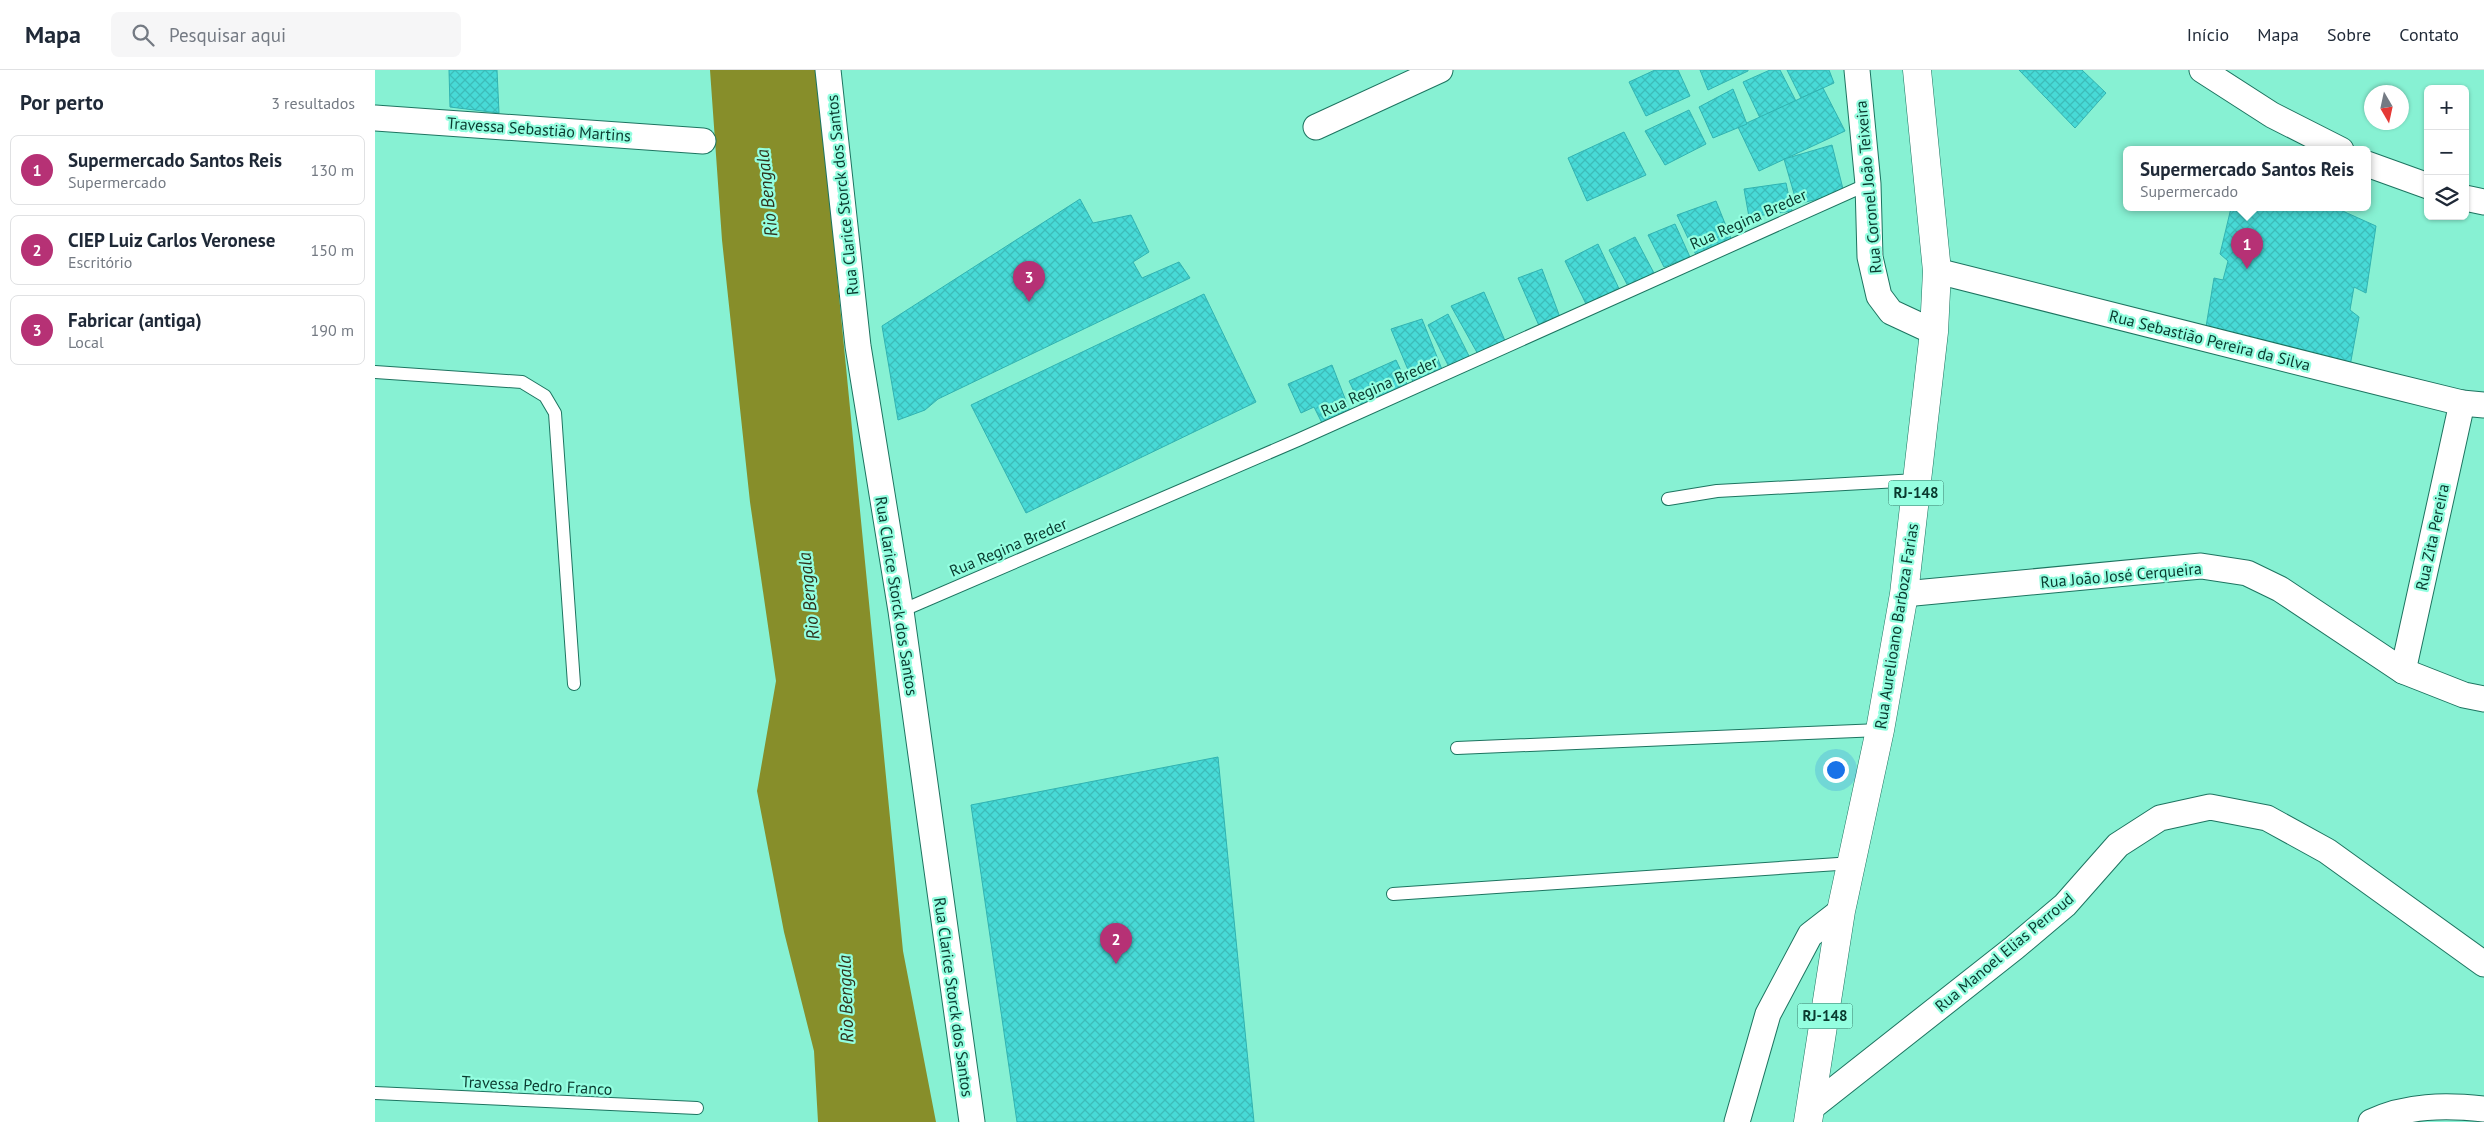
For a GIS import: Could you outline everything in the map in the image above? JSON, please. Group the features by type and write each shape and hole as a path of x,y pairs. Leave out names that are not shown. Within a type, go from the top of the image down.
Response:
{"main road":[{"name":"Rua Aurelioano Barboza Farias","path":"1841,911 1853,863 1880,730 1905,594 1934,332 1937,271 1917,70"},
{"name":"RJ-148","path":"1809,1115 1841,911"}],"street":[{"name":"Rua Clarice Storck dos Santos","path":"828,70 858,346 901,611 972,1122"},
{"path":"1317,127 1440,70"},
{"name":"Rua Coronel João Teixeira","path":"1857,70 1868,184 1870,257 1879,296 1891,312 1934,332"},
{"path":"2202,70 2271,116 2333,146"},
{"name":"Travessa Sebastião Martins","path":"375,118 703,141"},
{"path":"2371,165 2424,185"},
{"path":"2469,199 2484,202"},
{"name":"Rua Sebastião Pereira da Silva","path":"1937,271 2473,404"},
{"name":"Rua Zita Pereira","path":"2403,671 2473,404"},
{"name":"Rua João José Cerqueira","path":"1905,594 2201,566 2247,573 2280,589 2403,671 2464,695 2484,699"},
{"name":"Rua Manoel Elias Perroud","path":"1809,1115 2065,905 2118,845 2160,818 2210,807 2267,818 2327,851 2484,964"},
{"name":"RJ-148","path":"1737,1122 1768,1014 1811,935 1841,911"},
{"path":"2371,1122 2389,1113 2449,1105 2484,1109"}],"lane":[{"name":"Rua Regina Breder","path":"901,611 1298,440 1868,184"},
{"path":"375,372 522,382 545,396 555,413 574,684"},
{"path":"1668,498 1717,491 1917,480"},
{"path":"1457,748 1880,730"},
{"path":"1393,894 1853,863"},
{"name":"Travessa Pedro Franco","path":"375,1093 697,1108"}],"water":[{"name":"Rio Bengala","path":"710,70 817,70 903,951 936,1122 818,1122 814,1051 784,932 757,791 776,681 750,502 722,240"}],"building":[{"path":"449,70 497,70 499,113 450,107"},
{"path":"1655,70 1678,70 1690,96 1646,116 1629,82"},
{"path":"1700,70 1748,70 1748,71 1708,90"},
{"path":"1770,70 1780,70 1797,103 1760,118 1743,82"},
{"path":"1787,70 1829,70 1834,83 1801,98"},
{"path":"2019,70 2082,70 2106,93 2075,128"},
{"path":"1823,88 1845,131 1759,171 1738,127"},
{"path":"1733,89 1747,124 1713,138 1699,107"},
{"path":"1689,110 1706,144 1665,165 1645,131"},
{"path":"1624,132 1646,175 1587,201 1568,158"},
{"path":"1832,145 1844,193 1797,204 1784,159"},
{"path":"1786,183 1792,211 1749,217 1744,189"},
{"path":"1080,199 1093,223 1131,215 1149,252 1133,262 1142,278 1179,262 1190,278 938,399 925,410 898,420 882,326"},
{"path":"1716,201 1732,241 1697,257 1677,215"},
{"path":"2230,211 2343,211 2376,226 2366,293 2354,287 2350,310 2359,317 2350,366 2205,333 2214,278 2223,280 2228,261 2220,254"},
{"path":"1675,224 1690,257 1664,267 1648,235"},
{"path":"1635,237 1655,275 1628,286 1609,250"},
{"path":"1598,244 1621,293 1587,306 1565,261"},
{"path":"1542,269 1561,320 1540,328 1518,278"},
{"path":"1484,292 1506,343 1479,356 1451,306"},
{"path":"1204,294 1256,402 1026,513 971,405"},
{"path":"1448,314 1471,360 1450,369 1428,325"},
{"path":"1422,319 1443,372 1414,384 1391,329"},
{"path":"1396,360 1409,388 1362,408 1349,381"},
{"path":"1332,365 1351,414 1323,425 1314,407 1301,413 1288,384"},
{"path":"1218,757 1254,1122 1017,1122 971,805"}],"place":[{"name":"Supermercado Santos Reis","path":"2247,269"},
{"name":"Fabricar (antiga)","path":"1029,302"},
{"name":"CIEP Luiz Carlos Veronese","path":"1116,964"}]}
